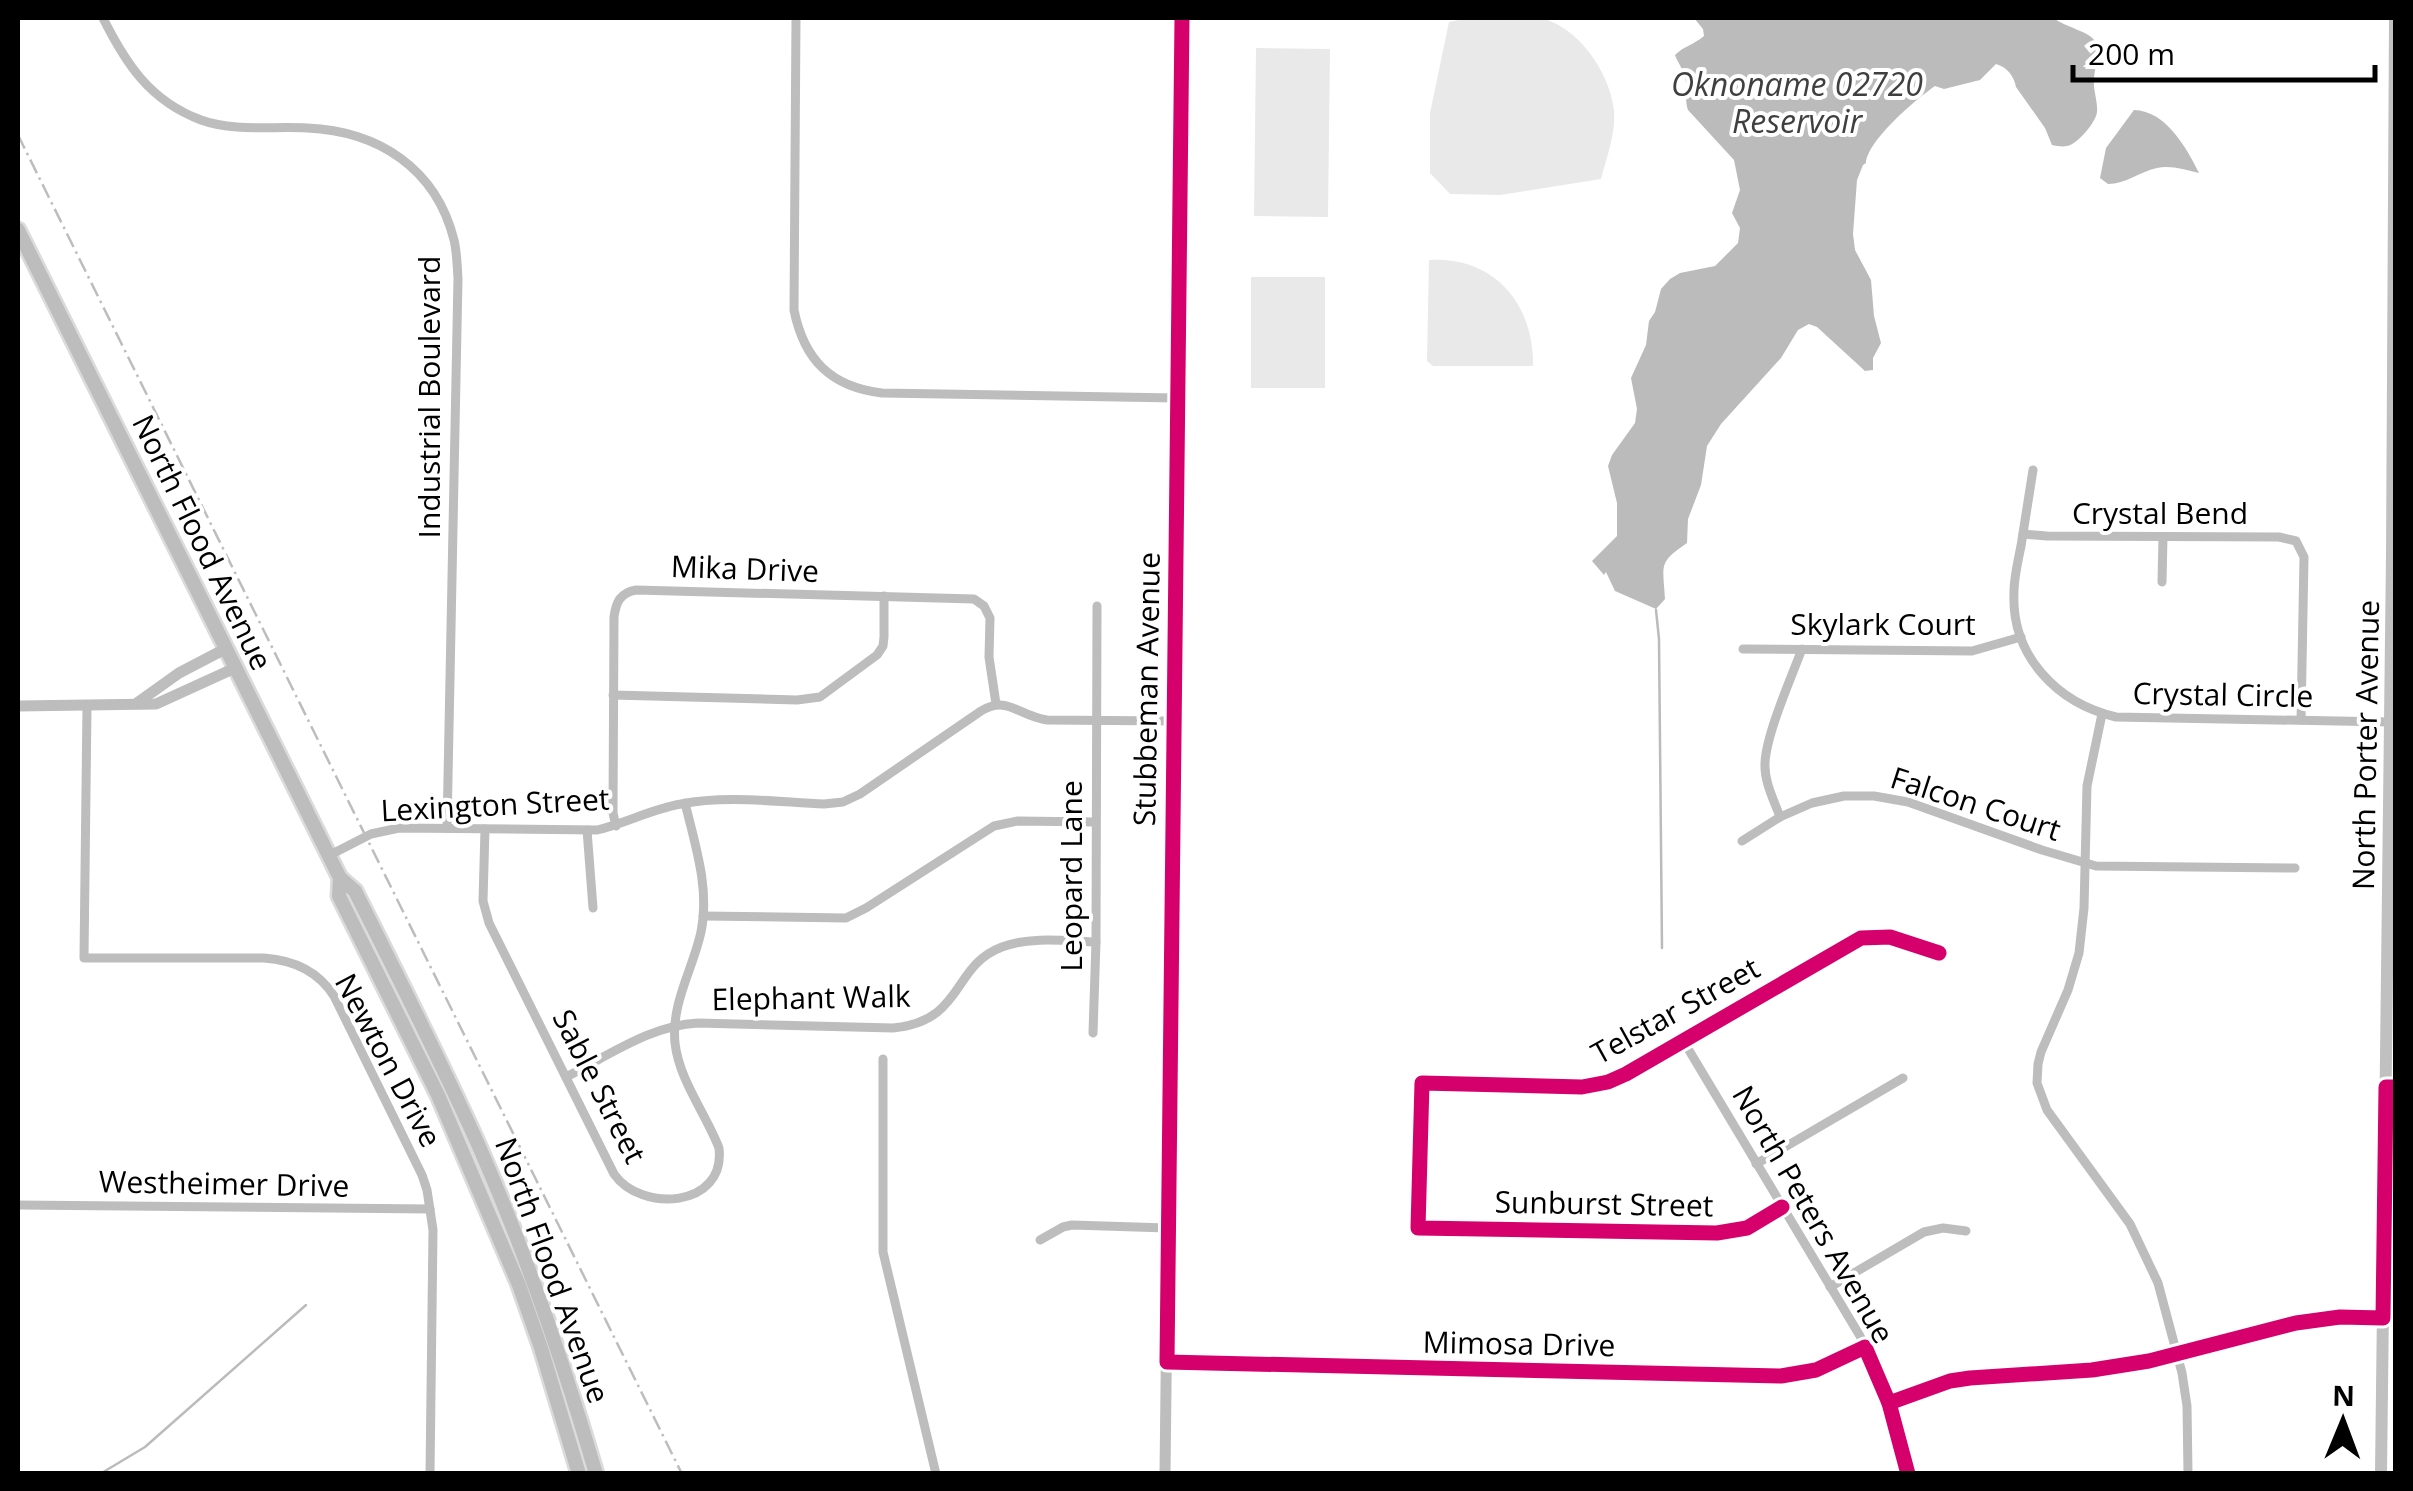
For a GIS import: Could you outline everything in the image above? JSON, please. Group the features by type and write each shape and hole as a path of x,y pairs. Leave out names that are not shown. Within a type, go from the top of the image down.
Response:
{"main road":[{"name":"North Porter Avenue","path":"2381,1474 2391,1087 2395,18"},
{"name":"North Flood Avenue","path":"18,230 328,856 340,878 355,891 453,1088 534,1280 596,1474"},
{"name":"North Flood Avenue","path":"340,878 339,896 438,1095 519,1285 542,1348 578,1474"}],"street":[{"name":"Industrial Boulevard","path":"103,18 134,72 173,107 224,125 330,129 366,138 390,150 413,170 431,189 444,214 454,240 458,278 446,828"},
{"path":"796,18 794,310 801,338 816,363 835,379 869,392 1176,398"},
{"name":"Stubbeman Avenue","path":"1166,1474 1182,18"},
{"name":"Crystal Circle","path":"2033,470 2014,592 2016,621 2036,668 2072,700 2102,714 2127,718 2390,722"},
{"name":"Crystal Bend","path":"2023,534 2279,537 2296,541 2304,557 2301,720"},
{"path":"2162,582 2163,538"},
{"name":"Mika Drive","path":"614,695 615,609 621,595 636,590 968,598 980,602 990,618 990,669 996,704"},
{"path":"616,826 614,695 813,699 871,662 880,652 884,596"},
{"name":"Leopard Lane","path":"1094,1033 1097,606"},
{"name":"Skylark Court","path":"1743,649 1972,651 2021,637"},
{"path":"137,703 178,673 226,649"},
{"path":"1780,816 1768,786 1765,763 1770,738 1802,650"},
{"path":"18,706 156,704 235,668"},
{"name":"Lexington Street","path":"328,856 388,829 587,830 616,826 685,803 843,802 996,704"},
{"path":"996,704 1035,718 1173,721"},
{"name":"Newton Drive","path":"87,706 84,958 264,958 286,960 312,973 334,996 404,1134 422,1175 432,1230 430,1474"},
{"path":"2102,714 2088,786 2079,952 2042,1052 2037,1083 2047,1110 2140,1241 2158,1283 2178,1354 2187,1406 2188,1474"},
{"name":"Falcon Court","path":"1742,841 1780,816 1812,803 1844,796 1890,798 2096,866 2295,868"},
{"name":"Sable Street","path":"484,829 483,900 488,924 614,1174 625,1187 648,1197 674,1198 693,1194 710,1184 720,1164 714,1135 677,1057 674,1025 679,997 698,945 703,916 698,854 685,803"},
{"path":"703,916 846,918 994,826 1018,821 1095,822"},
{"path":"587,830 593,908"},
{"name":"Telstar Street","path":"1418,1228 1422,1083 1591,1086 1626,1074 1861,938 1890,937 1939,952"},
{"name":"Elephant Walk","path":"566,1077 674,1025 916,1025 942,1010 979,962 999,948 1026,942 1096,942"},
{"name":"North Peters Avenue","path":"1684,1042 1865,1347 1889,1403 1908,1474"},
{"path":"883,1059 883,1252 936,1474"},
{"path":"1756,1164 1903,1078"},
{"name":"Westheimer Drive","path":"18,1205 430,1208"},
{"name":"Sunburst Street","path":"1418,1228 1717,1233 1747,1228 1782,1207"},
{"path":"1040,1240 1072,1225 1167,1228"},
{"path":"1830,1287 1924,1232 1943,1228 1966,1231"},
{"path":"1889,1403 1950,1381 2092,1370 2178,1354 2311,1320 2383,1318"},
{"name":"Mimosa Drive","path":"1167,1362 1781,1376 1816,1370 1865,1347"}],"shaded area":[{"path":"1514,16 1553,22 1590,53 1606,81 1614,110 1601,179 1500,195 1450,194 1430,173 1430,113 1449,22"},
{"path":"1256,48 1330,49 1328,217 1254,216"},
{"path":"1429,260 1473,266 1506,288 1526,323 1533,366 1433,366 1427,361"},
{"path":"1251,277 1325,277 1325,388 1251,388"}],"water":[{"name":"Oknoname 02720 Reservoir","path":"1694,18 2054,18 2087,34 2097,45 2097,112 2090,127 2076,141 2065,146 2052,145 2012,76 1996,64 1980,80 1944,89 1935,86 1883,132 1857,180 1853,234 1855,250 1871,280 1881,343 1873,358 1873,370 1865,371 1817,327 1809,324 1798,330 1781,358 1721,424 1707,446 1701,485 1688,519 1687,543 1664,565 1665,599 1656,609 1615,591 1606,572 1604,575 1592,561 1617,536 1617,503 1608,466 1635,423 1637,409 1631,378 1646,345 1649,321 1661,289 1680,273 1715,266 1738,243 1740,228 1732,213 1740,190 1734,160 1688,110 1685,77 1675,55 1704,36"},
{"path":"2134,110 2165,124 2199,173 2162,167 2115,183 2108,184 2100,178 2106,148"}],"waterway":[{"path":"1656,610 1662,948"},
{"path":"100,1474 145,1447 306,1305"}],"railway":[{"path":"18,135 682,1474"}],"cycle path":[{"path":"1182,18 1167,1362 1781,1376 1816,1370 1865,1347 1889,1403 1908,1474"},
{"path":"1782,1207 1747,1228 1717,1233 1418,1228 1422,1083 1582,1087 1608,1082 1861,938 1890,937 1939,953"},
{"path":"1889,1403 1950,1381 2092,1370 2149,1361 2296,1323 2340,1317 2383,1318 2386,1087 2396,1087"}]}
